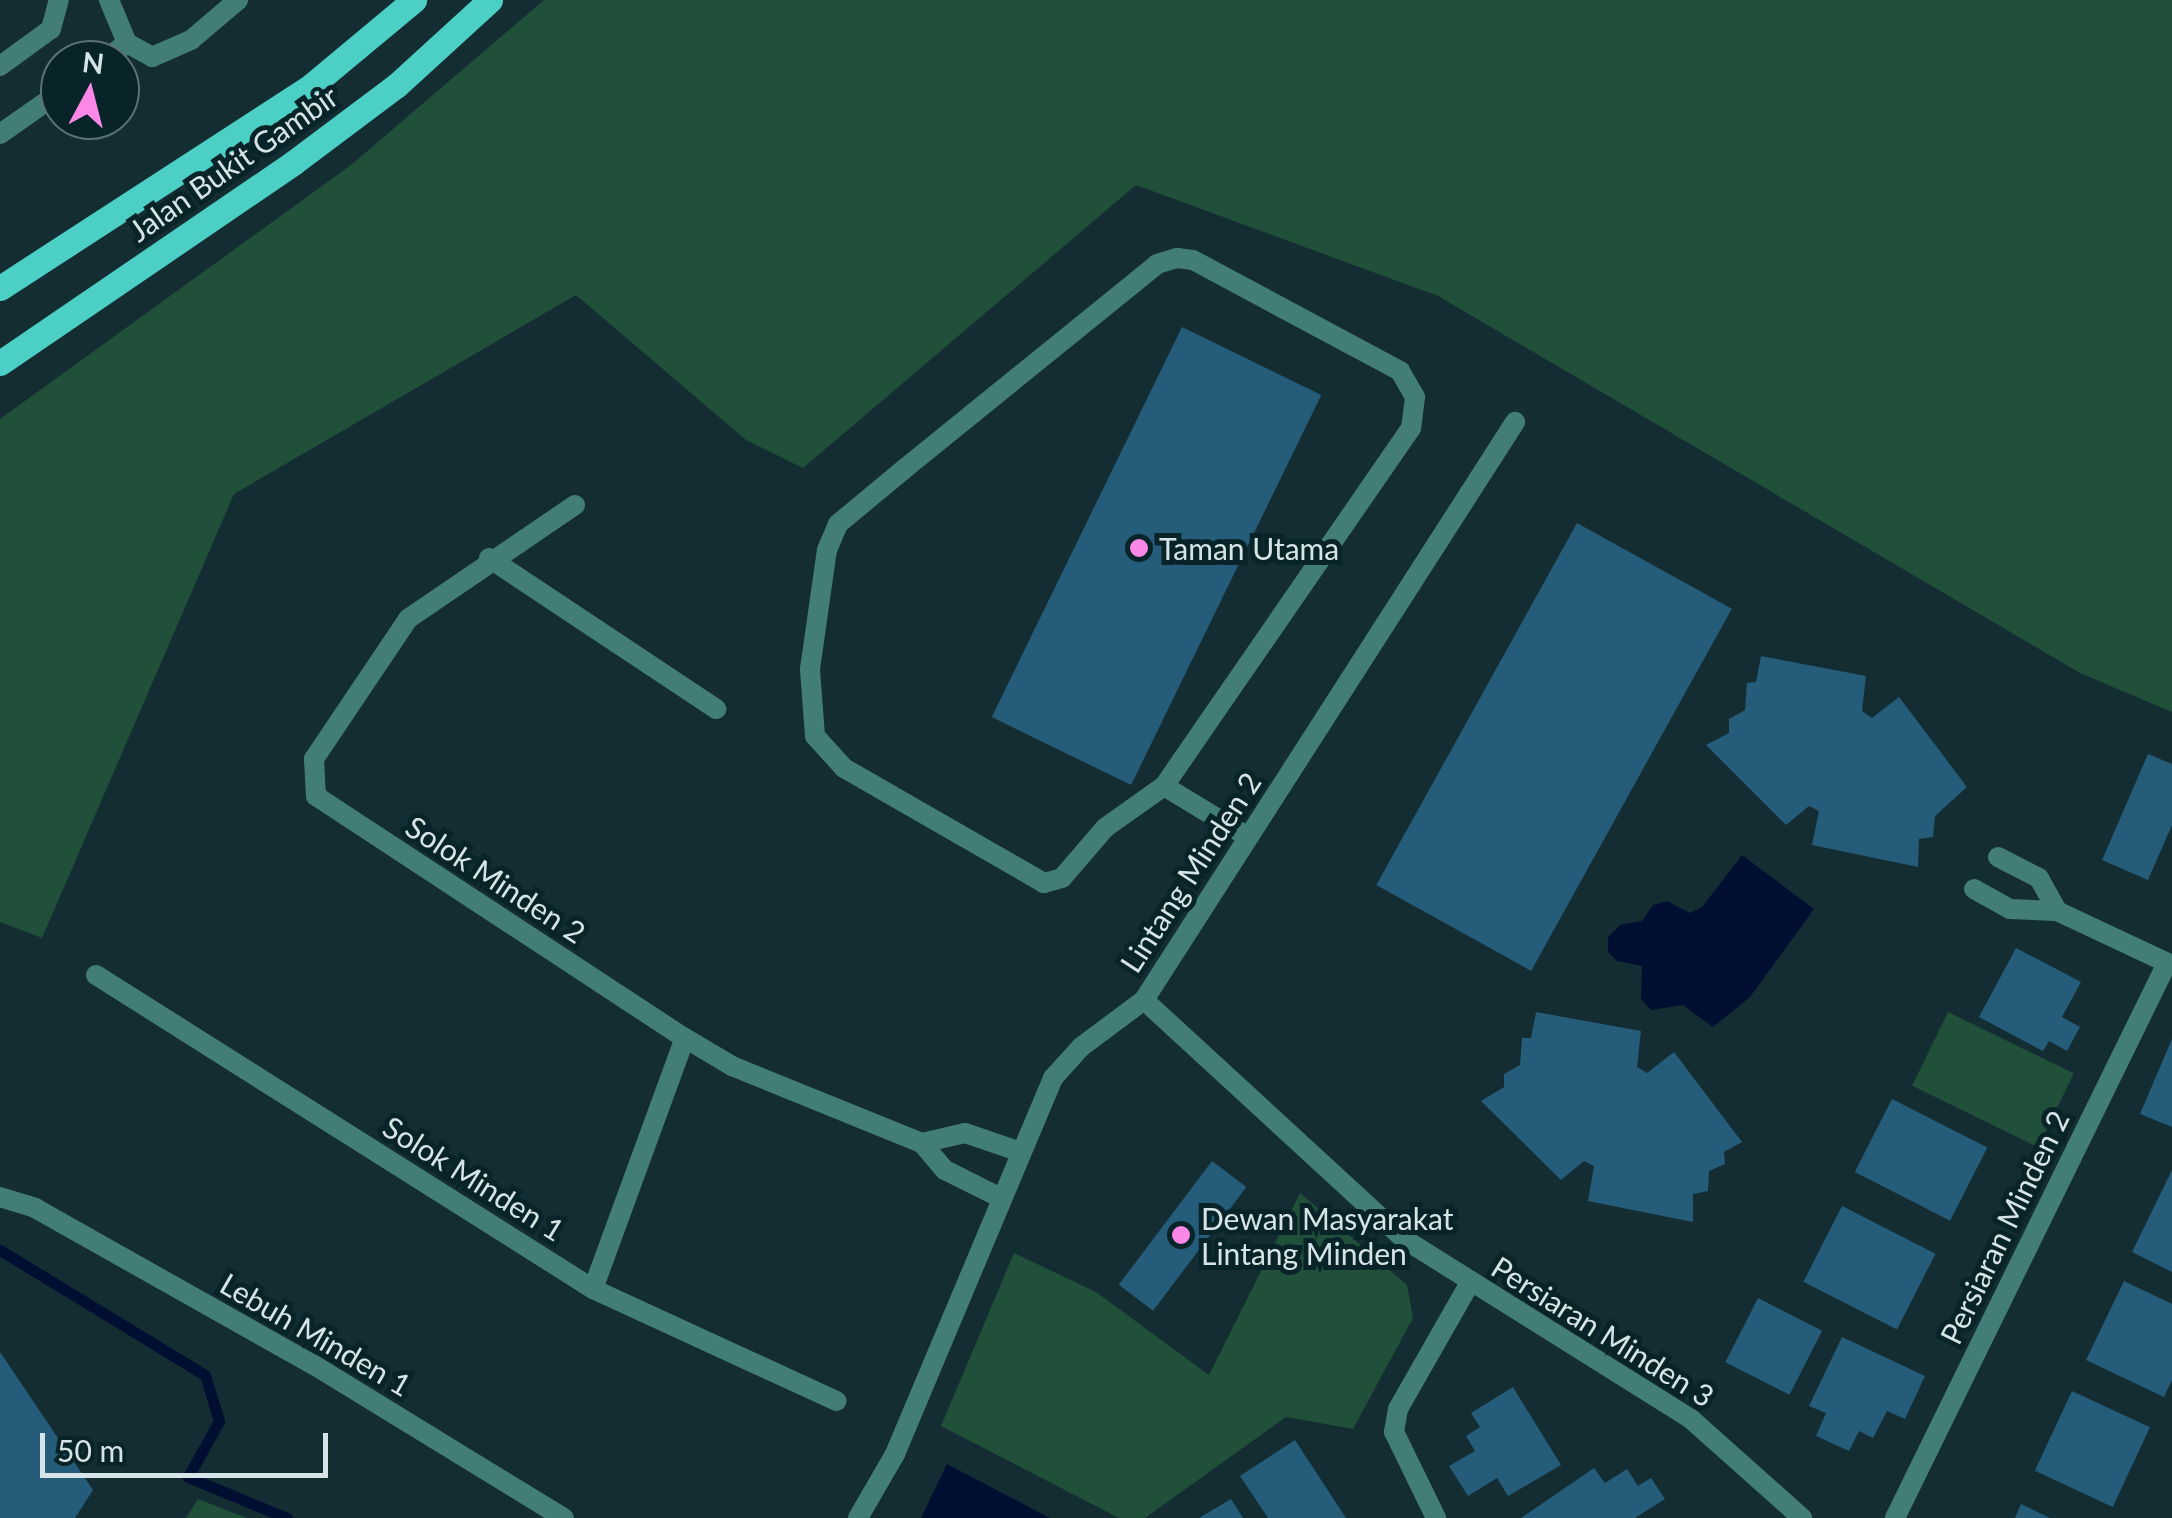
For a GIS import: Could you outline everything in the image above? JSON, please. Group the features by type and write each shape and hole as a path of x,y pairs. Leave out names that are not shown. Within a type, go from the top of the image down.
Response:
{"main road":[{"name":"Jalan Bukit Gambir","path":"0,288 312,85 414,0"},
{"name":"Jalan Bukit Gambir","path":"0,363 293,164 397,86 490,0"}],"street":[{"path":"0,66 51,30 59,0"},
{"path":"109,0 127,40"},
{"path":"140,50 152,57 191,40 238,0"},
{"path":"0,134 40,106"},
{"path":"1177,258 1400,371 1415,397 1411,428 1164,786 1105,828 1062,878 1044,883 844,768 815,736 809,708 827,550 838,524 1157,264 1177,258"},
{"name":"Lintang Minden 2","path":"858,1518 917,1403 998,1197 1053,1078 1081,1047 1144,1000 1515,422"},
{"name":"Solok Minden 2","path":"575,506 489,558 408,618 326,738 310,784 325,805 685,1038 732,1066 922,1143 945,1170 998,1197"},
{"path":"489,558 716,710"},
{"path":"1164,786 1248,837"},
{"path":"1998,857 2038,878 2058,911"},
{"path":"1974,890 2010,909 2058,911 2170,964"},
{"name":"Persiaran Minden 2","path":"1895,1518 2170,964"},
{"name":"Solok Minden 1","path":"96,974 593,1290 836,1401"},
{"name":"Persiaran Minden 3","path":"1144,1000 1404,1239 1470,1284 1692,1419 1802,1518"},
{"path":"593,1290 685,1038"},
{"path":"922,1143 965,1133 1018,1150"},
{"name":"Lebuh Minden 1","path":"0,1197 35,1208 314,1365 564,1518"},
{"path":"1436,1518 1394,1432 1398,1410 1470,1284"}],"green space":[{"path":"544,0 2172,0 2172,712 2080,673 1438,296 1136,185 803,468 746,440 576,295 234,494 42,938 0,922 0,419 351,165"},
{"path":"1948,1012 2074,1073 2038,1147 1912,1086"},
{"path":"1300,1193 1407,1285 1413,1318 1353,1429 1286,1417 1145,1518 1119,1518 941,1426 1014,1253 1096,1292 1209,1375"},
{"path":"198,1499 247,1518 186,1518"}],"water":[{"path":"1742,855 1814,909 1750,997 1713,1027 1683,1005 1651,1010 1641,999 1642,966 1617,961 1608,952 1608,937 1620,925 1642,921 1653,905 1667,901 1690,913 1702,907"},
{"path":"947,1464 1050,1518 921,1518"}],"building":[{"name":"Taman Utama","path":"1182,327 1321,395 1131,785 992,717"},
{"path":"1577,523 1732,609 1531,971 1376,885"},
{"path":"1761,656 1866,676 1862,711 1872,718 1899,697 1967,787 1935,816 1933,837 1919,839 1918,867 1812,845 1819,811 1809,806 1786,825 1706,745 1729,733 1729,719 1745,710 1747,683 1756,682"},
{"path":"2148,754 2172,764 2172,825 2148,880 2102,860"},
{"path":"2016,948 2081,982 2062,1017 2080,1027 2067,1051 2049,1041 2043,1051 1979,1017"},
{"path":"1536,1012 1641,1031 1637,1067 1647,1073 1674,1052 1742,1142 1724,1152 1725,1164 1709,1171 1708,1191 1693,1194 1693,1222 1588,1201 1594,1166 1584,1161 1561,1180 1481,1101 1504,1087 1504,1074 1520,1065 1522,1038 1531,1038"},
{"path":"2172,1039 2172,1127 2140,1114"},
{"path":"1892,1099 1987,1148 1950,1221 1855,1172"},
{"name":"Dewan Masyarakat Lintang Minden","path":"1212,1161 1246,1187 1153,1311 1119,1285"},
{"path":"2172,1170 2172,1272 2132,1252"},
{"path":"1842,1206 1936,1254 1897,1329 1803,1282"},
{"path":"2124,1281 2172,1304 2172,1380 2164,1397 2086,1360"},
{"path":"1758,1298 1822,1331 1789,1395 1725,1362"},
{"path":"1842,1337 1925,1376 1905,1419 1887,1411 1873,1438 1859,1431 1849,1451 1816,1436 1826,1413 1809,1406"},
{"path":"0,1352 93,1490 75,1518 0,1518"},
{"path":"1513,1387 1561,1465 1508,1496 1497,1478 1468,1496 1449,1466 1475,1451 1466,1436 1480,1427 1471,1413"},
{"path":"2072,1391 2150,1427 2113,1507 2035,1471"},
{"path":"1295,1440 1346,1518 1268,1518 1240,1476"},
{"path":"1594,1468 1605,1483 1627,1469 1638,1486 1651,1478 1665,1499 1635,1518 1521,1518"},
{"path":"1231,1499 1243,1518 1199,1518"},
{"path":"2021,1504 2050,1518 2015,1518"}],"waterway":[{"path":"0,1250 205,1375 219,1421 188,1477 287,1518"}],"place":[{"name":"Taman Utama","path":"1139,548"},
{"name":"Dewan Masyarakat Lintang Minden","path":"1181,1235"}]}
